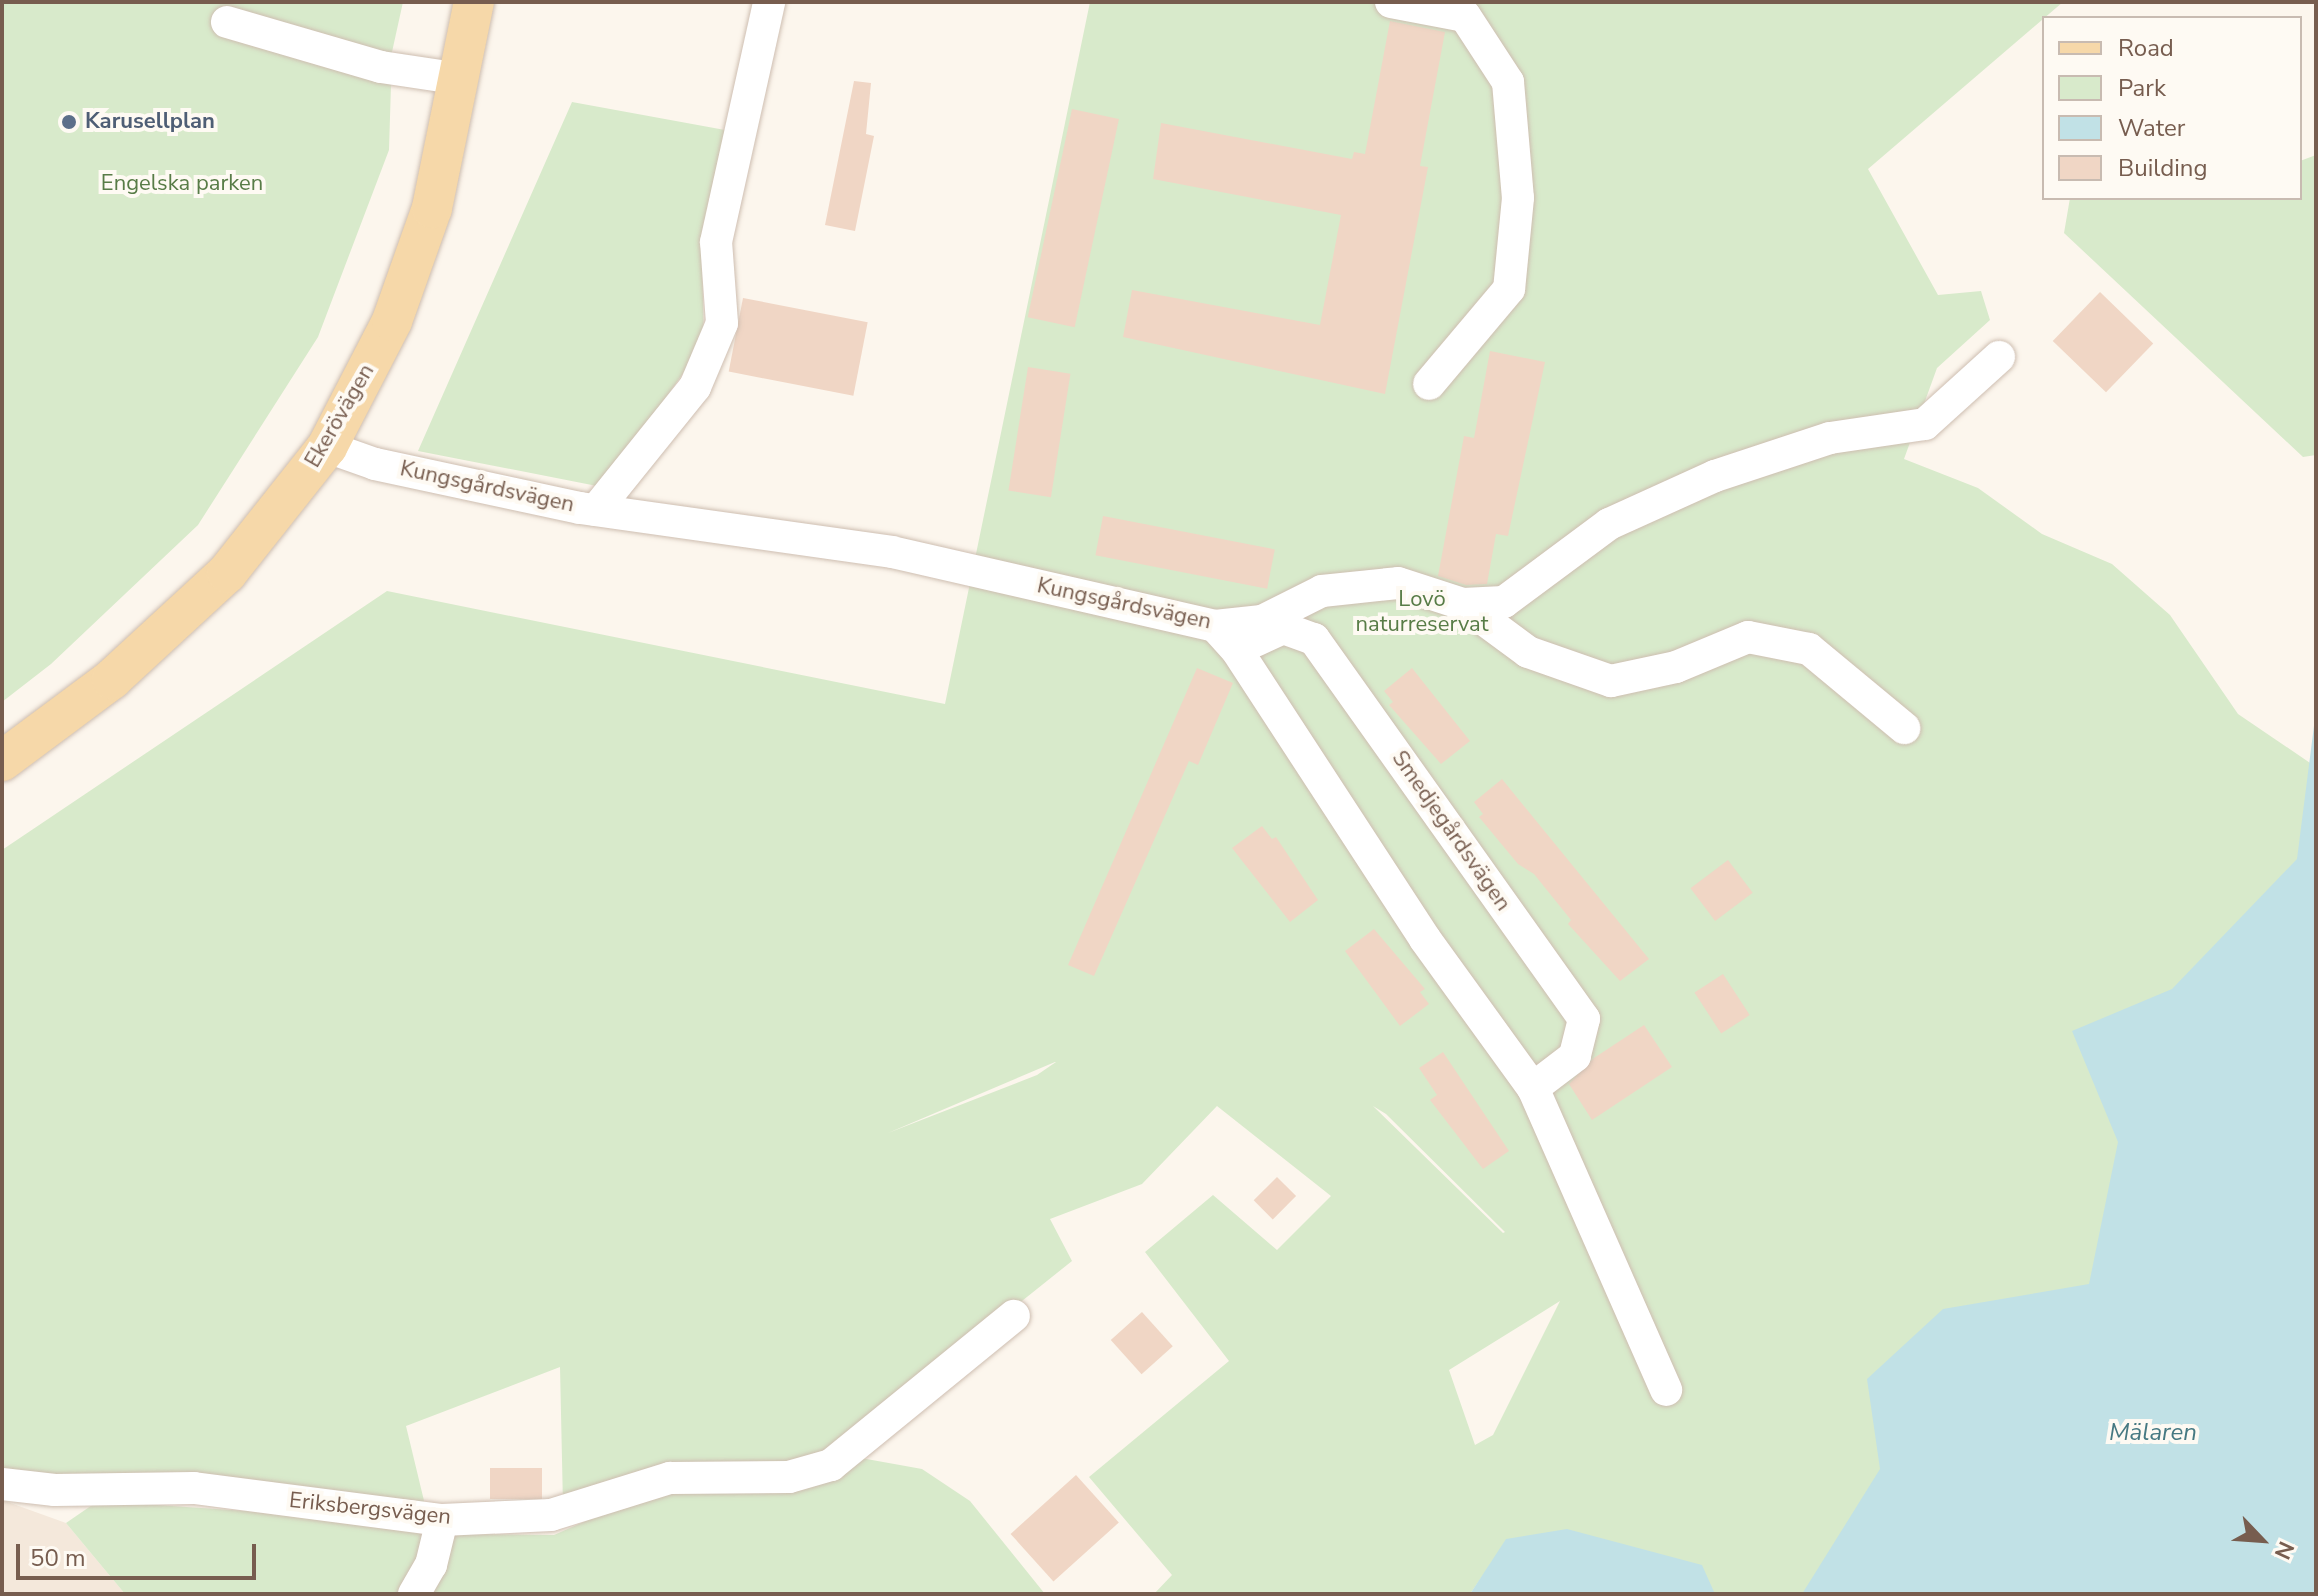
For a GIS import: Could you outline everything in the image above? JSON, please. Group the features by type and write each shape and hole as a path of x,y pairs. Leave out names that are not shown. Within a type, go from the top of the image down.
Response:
{"main road":[{"name":"Ekerövägen","path":"2,761 112,679 227,573 327,447 392,321 432,208 461,79 474,2"}],"street":[{"path":"596,510 695,387 722,323 716,242 769,2"},
{"path":"1391,2 1465,16 1508,82 1518,198 1509,289 1429,384"},
{"path":"227,22 381,67 461,79"},
{"name":"Kungsgårdsvägen","path":"327,447 375,464 596,510 892,552 1226,638 1322,591 1398,583 1463,604 1504,602 1609,524 1715,476 1830,438 1925,424 1999,357"},
{"path":"1463,604 1528,652 1611,681 1676,667 1748,637 1809,649 1904,728"},
{"name":"Smedjegårdsvägen","path":"1226,638 1283,628 1314,639 1584,1019 1575,1056 1533,1088"},
{"path":"1226,638 1425,939 1533,1088 1666,1390"},
{"name":"Eriksbergsvägen","path":"2,1484 55,1490 194,1488 442,1520 551,1515 670,1478 789,1477 831,1465 1014,1316"},
{"path":"414,1594 431,1565 442,1520"}],"shaded area":[{"path":"2,1500 66,1523 125,1594 2,1594"}],"green space":[{"name":"Engelska parken","path":"2,2 403,2 392,52 389,150 318,337 198,525 51,664 2,702"},
{"name":"Lovö naturreservat","path":"1090,2 2063,2 2047,16 2042,16 2042,20 1868,169 1938,295 1981,291 1990,320 1937,368 1904,459 1978,488 2042,534 2112,564 2170,615 2238,714 2316,767 2316,1594 1480,1594 1483,1575 1470,1594 1154,1594 1172,1575 1089,1477 1229,1361 1145,1252 1213,1195 1277,1250 1331,1196 1217,1106 1142,1184 1050,1219 1072,1261 840,1446 778,1469 563,1506 560,1367 406,1426 426,1509 2,1471 2,850 387,591 945,704","holes":["1056,1062 1037,1075 888,1133","1373,1106 1386,1114 1505,1232 1503,1233","1560,1301 1493,1435 1475,1445 1449,1370"]},
{"path":"572,102 725,130 702,255 704,344 602,487 418,451"},
{"path":"2316,155 2316,455 2303,457 2064,233 2070,200 2302,200 2302,160"},
{"path":"861,1458 922,1469 970,1501 1045,1594 125,1594 66,1523 98,1501 246,1511 439,1534 554,1535 638,1498"}],"water":[{"name":"Mälaren","path":"2316,710 2316,1594 1802,1594 1880,1469 1867,1379 1943,1309 2089,1284 2118,1142 2072,1031 2172,989 2297,859"},
{"path":"1567,1529 1702,1565 1715,1594 1470,1594 1506,1539"}],"building":[{"path":"1390,21 1445,32 1420,166 1428,167 1385,394 1123,337 1132,290 1320,325 1341,215 1153,179 1161,123 1352,159 1354,152 1365,154"},
{"path":"854,81 871,83 866,134 874,136 855,231 825,225"},
{"path":"1072,109 1119,119 1075,327 1028,317"},
{"path":"2100,292 2153,343 2106,392 2053,341"},
{"path":"743,298 868,322 853,396 729,372"},
{"path":"1490,351 1545,362 1508,536 1496,534 1487,584 1466,585 1438,576 1464,436 1474,438"},
{"path":"1028,367 1070,374 1051,497 1008,490"},
{"path":"1103,516 1275,549 1267,589 1095,555"},
{"path":"1197,668 1233,683 1198,765 1189,761 1094,976 1068,965"},
{"path":"1412,668 1470,741 1441,764 1389,705 1393,702 1384,691"},
{"path":"1502,779 1649,959 1620,981 1568,924 1571,920 1534,874 1518,864 1479,817 1483,814 1474,802"},
{"path":"1262,826 1272,839 1276,837 1318,900 1290,922 1232,848"},
{"path":"1728,860 1753,893 1715,921 1690,888"},
{"path":"1374,929 1425,989 1420,992 1429,1004 1400,1026 1345,951"},
{"path":"1723,974 1750,1015 1721,1034 1694,993"},
{"path":"1644,1025 1672,1067 1592,1120 1569,1084 1594,1058"},
{"path":"1443,1052 1509,1151 1483,1169 1430,1100 1437,1095 1419,1068"},
{"path":"1277,1177 1296,1196 1273,1219 1254,1200"},
{"path":"1142,1312 1173,1346 1142,1374 1111,1340"},
{"path":"490,1468 542,1468 542,1499 490,1499"},
{"path":"1076,1475 1119,1523 1053,1581 1011,1534"}],"place":[{"name":"Karusellplan","path":"69,122"}]}
